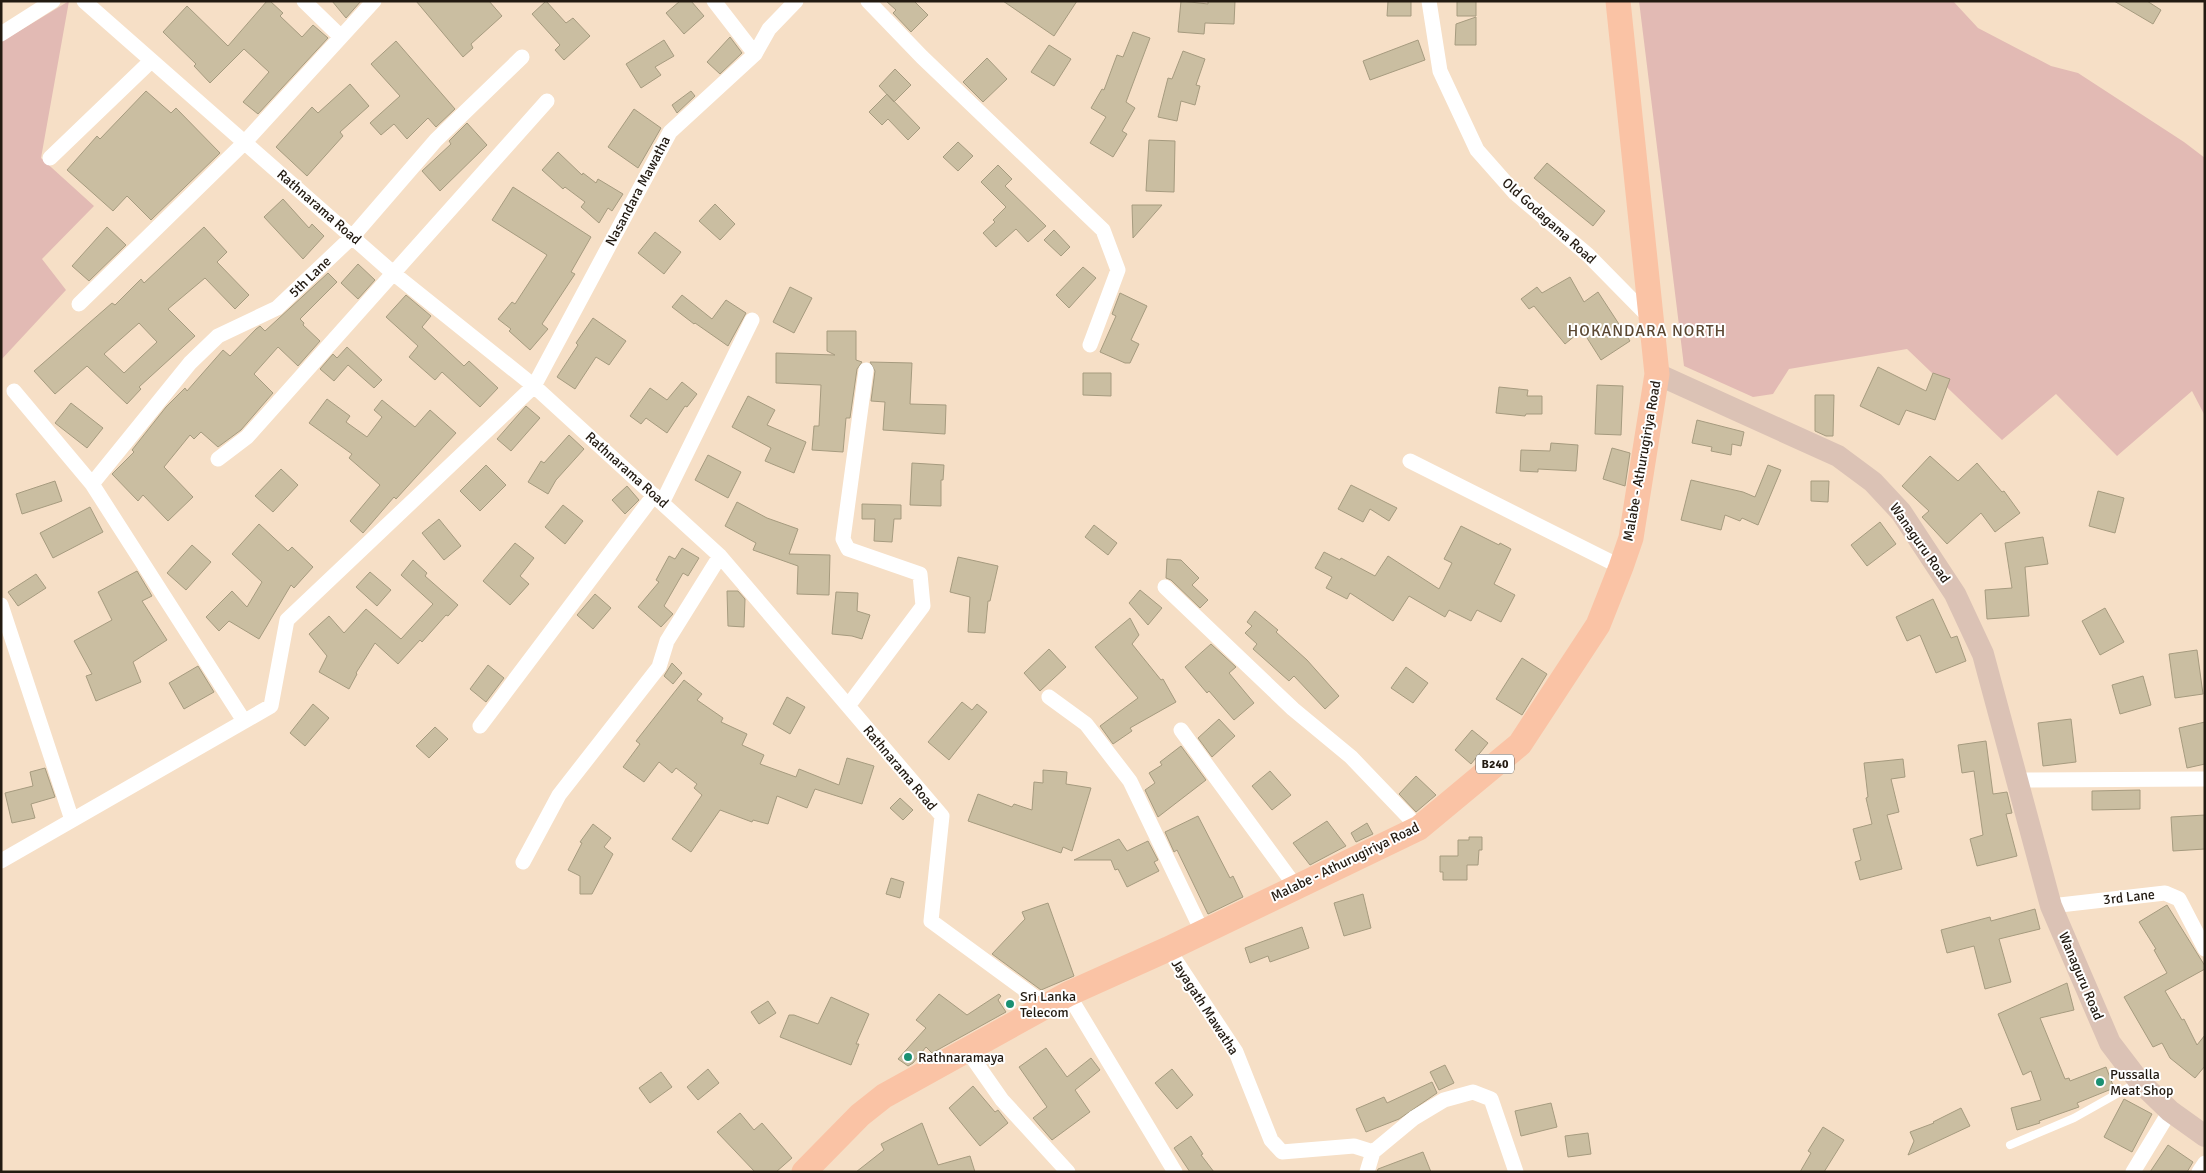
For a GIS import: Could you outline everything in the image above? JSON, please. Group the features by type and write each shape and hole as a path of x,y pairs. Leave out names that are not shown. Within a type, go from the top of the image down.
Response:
{"main road":[{"name":"Malabe - Athurugiriya Road","path":"804,1172 860,1115 884,1096 1057,1000 1168,949 1419,828 1520,744 1598,625 1621,566 1631,538 1657,374 1618,1"}],"street":[{"path":"1,34 53,1"},
{"name":"Rathnarama Road","path":"84,1 393,273 534,386 720,556 942,816 931,921 1057,1000"},
{"path":"304,1 341,37"},
{"path":"79,304 244,143 374,1"},
{"path":"714,1 754,54"},
{"name":"Nasandara Mawatha","path":"244,721 271,706 287,620 534,386 670,132 754,54 769,29 796,1"},
{"path":"868,1 922,57 1103,230 1118,270 1090,345"},
{"name":"Old Godagama Road","path":"1429,1 1440,71 1476,150 1515,193 1588,255 1650,318"},
{"name":"5th Lane","path":"92,484 190,363 218,336 277,308 353,236 436,140 522,57"},
{"path":"50,158 151,61"},
{"path":"218,459 247,437 547,101"},
{"path":"480,726 658,499 752,320"},
{"path":"848,706 923,606 920,574 848,548 843,539 866,370"},
{"name":"Wanaguru Road","path":"1657,374 1838,456 1873,482 1901,512 1955,594 1983,654 2052,906 2110,1043 2140,1081 2170,1111 2205,1136"},
{"path":"1,861 244,721 92,484 14,391"},
{"path":"1410,460 1621,566"},
{"path":"523,862 559,794 659,667 667,641 720,556"},
{"path":"1165,587 1293,709 1351,757 1419,828"},
{"path":"1,605 72,820"},
{"path":"1049,697 1086,724 1130,781 1202,931"},
{"path":"1181,730 1296,887"},
{"path":"2019,780 2205,779"},
{"name":"3rd Lane","path":"2052,906 2165,893 2180,899 2205,949"},
{"name":"Jayagath Mawatha","path":"1168,949 1236,1052 1270,1140 1282,1152 1354,1146 1373,1152"},
{"path":"1057,1000 1175,1172"},
{"path":"967,1050 1002,1100 1068,1172"},
{"path":"1367,1172 1373,1152 1414,1118 1444,1100 1473,1092 1491,1099 1516,1172"},
{"path":"2133,1172 2170,1111"},
{"path":"2200,1172 2205,1163"}],"lane":[{"path":"2010,1145 2074,1118 2140,1081"}],"shaded area":[{"path":"69,1 41,158 94,206 42,259 66,290 1,360 1,42"},
{"path":"1639,1 1953,1 1978,28 2051,66 2078,73 2184,142 2205,158 2205,416 2192,391 2117,456 2056,394 2002,440 1907,349 1789,369 1773,394 1753,397 1684,366"}],"building":[{"path":"267,1 270,1 283,13 280,16 302,37 313,25 328,38 258,114 243,102 269,72 244,49 210,83 194,66 196,64 163,32 187,6 228,46"},
{"path":"332,1 361,1 346,18"},
{"path":"416,1 489,1 502,16 471,44 473,48 463,57"},
{"path":"546,1 566,23 573,18 590,36 564,60 555,50 560,45 532,14"},
{"path":"680,1 691,1 704,16 684,34 666,13"},
{"path":"886,1 914,1 928,15 911,32 893,13 896,10"},
{"path":"1003,1 1077,1 1054,36"},
{"path":"1181,1 1208,4 1208,1 1235,1 1234,24 1205,23 1204,34 1178,32"},
{"path":"1388,1 1411,1 1411,16 1387,16"},
{"path":"1457,1 1476,1 1476,16 1457,16"},
{"path":"2114,1 2147,1 2161,10 2153,24"},
{"path":"1476,17 1476,45 1455,45 1456,24"},
{"path":"1133,32 1150,38 1126,102 1135,108 1122,131 1127,134 1113,157 1090,143 1106,117 1091,108 1102,89 1104,90 1117,55 1123,57"},
{"path":"730,37 742,53 720,74 707,62"},
{"path":"664,40 674,56 655,67 661,75 641,88 626,64"},
{"path":"1418,40 1425,60 1370,80 1363,61"},
{"path":"396,41 455,109 436,127 428,118 407,139 394,124 381,135 370,123 400,96 371,64"},
{"path":"1049,45 1071,59 1054,86 1031,72"},
{"path":"1183,51 1205,59 1196,85 1200,86 1195,105 1181,101 1177,121 1158,117 1168,78 1172,79"},
{"path":"987,58 1007,79 983,102 963,82"},
{"path":"895,69 911,85 894,102 879,86"},
{"path":"350,84 369,106 340,132 343,136 307,176 276,147 312,107 318,113"},
{"path":"146,91 171,113 176,108 220,153 151,220 127,196 113,211 67,170 97,136 100,139"},
{"path":"691,91 695,96 677,113 672,105"},
{"path":"887,94 920,128 908,140 888,119 882,125 869,112"},
{"path":"634,109 661,128 638,168 608,147"},
{"path":"467,123 487,145 440,191 422,171 451,144 449,141"},
{"path":"1149,140 1175,141 1174,192 1146,191"},
{"path":"958,142 973,156 958,171 943,157"},
{"path":"558,152 582,175 583,173 596,183 598,179 623,194 612,211 608,208 599,223 581,207 585,202 565,187 563,189 542,170"},
{"path":"1547,163 1605,211 1593,226 1534,178"},
{"path":"998,165 1012,179 1005,186 1046,226 1028,242 1016,229 996,247 983,233 995,222 993,220 1006,207 981,182"},
{"path":"513,187 591,237 571,272 575,274 542,324 548,329 530,350 509,331 511,329 498,319 512,302 515,304 547,255 492,220"},
{"path":"283,199 309,228 312,224 324,236 303,259 264,217"},
{"path":"715,204 735,224 720,240 699,221"},
{"path":"1132,205 1162,205 1133,238"},
{"path":"107,227 126,245 89,281 72,266"},
{"path":"204,227 227,252 217,262 249,295 235,309 205,278 168,309 195,336 139,387 141,389 127,404 87,366 55,394 34,371 112,303 115,305 141,279 144,283","holes":["139,323 157,342 124,373 104,354"]},
{"path":"1054,230 1070,247 1061,256 1044,240"},
{"path":"655,232 681,252 664,274 638,253"},
{"path":"358,264 375,280 358,299 341,283"},
{"path":"1083,267 1096,278 1069,308 1056,295"},
{"path":"328,273 337,282 300,319 304,323 303,325 320,341 298,366 278,347 254,374 273,393 241,430 218,447 201,432 194,439 190,435 164,467 193,497 168,521 143,495 138,501 112,474 134,452 132,450 166,407 185,388 187,391 223,350 230,356 260,326 265,331"},
{"path":"1570,277 1584,302 1598,292 1630,341 1601,360 1582,330 1565,344 1534,306 1529,309 1521,299 1537,287 1542,293"},
{"path":"790,287 812,298 794,333 773,322"},
{"path":"1120,293 1147,306 1131,340 1139,344 1130,363 1125,363 1100,352 1116,316 1112,314"},
{"path":"406,295 431,316 422,327 464,366 469,361 498,388 480,407 442,372 435,380 409,357 418,346 386,317"},
{"path":"682,295 712,319 726,300 746,313 728,346 672,307"},
{"path":"593,318 626,341 609,365 596,357 575,389 557,377"},
{"path":"827,331 856,331 856,360 862,362 857,369 850,418 846,418 843,452 812,450 814,426 819,426 821,385 776,383 776,353 835,355 827,351"},
{"path":"347,347 382,380 374,388 348,365 334,381 320,369 333,354 337,358"},
{"path":"870,362 912,363 910,404 946,405 945,434 883,430 885,402 871,401 875,371"},
{"path":"1878,367 1926,391 1933,373 1950,379 1935,420 1906,410 1899,425 1860,406"},
{"path":"1083,373 1111,373 1111,396 1083,395"},
{"path":"682,382 697,394 687,407 685,406 667,433 646,418 641,424 630,416 650,388 667,400"},
{"path":"1597,385 1623,386 1621,435 1595,434"},
{"path":"1499,387 1528,390 1527,396 1542,396 1542,414 1526,414 1525,416 1496,413"},
{"path":"1815,395 1834,395 1833,436 1826,436 1815,431"},
{"path":"748,396 775,410 767,425 806,442 794,473 765,461 771,448 732,427"},
{"path":"327,399 350,416 346,422 367,437 382,417 374,410 382,400 415,427 430,410 456,433 396,499 394,497 363,533 350,521 380,485 349,458 352,454 309,423"},
{"path":"71,403 103,428 87,448 55,423"},
{"path":"526,406 540,418 511,451 497,439"},
{"path":"1697,420 1744,432 1741,446 1732,444 1731,455 1711,451 1712,447 1692,443"},
{"path":"569,435 584,449 556,480 548,494 528,482 541,461 544,463"},
{"path":"1551,443 1578,445 1576,471 1538,469 1538,472 1520,471 1521,450 1550,451"},
{"path":"1612,448 1630,453 1625,486 1603,479"},
{"path":"708,455 741,472 728,498 695,480"},
{"path":"1930,456 1958,481 1977,463 2002,492 2004,491 2020,513 1995,532 1981,513 1947,544 1922,517 1929,511 1902,486"},
{"path":"912,463 944,465 943,480 941,480 941,506 910,505"},
{"path":"486,465 506,485 480,511 460,491"},
{"path":"1768,465 1781,470 1758,525 1742,518 1740,521 1725,515 1721,530 1681,520 1691,480 1743,492 1755,497"},
{"path":"281,469 298,485 273,512 255,496"},
{"path":"55,481 62,501 22,514 16,494"},
{"path":"1811,481 1829,481 1828,502 1811,501"},
{"path":"1351,485 1397,508 1389,521 1370,509 1363,522 1338,509"},
{"path":"627,486 639,500 625,514 612,500"},
{"path":"2098,491 2124,498 2115,533 2089,526"},
{"path":"737,502 767,518 798,529 789,554 830,555 829,595 797,594 798,566 753,550 756,543 725,526"},
{"path":"862,504 901,505 901,519 894,519 892,542 874,541 875,519 862,519"},
{"path":"563,505 583,521 565,544 545,527"},
{"path":"90,507 103,532 53,558 40,533"},
{"path":"439,519 461,546 444,560 422,533"},
{"path":"1880,522 1896,544 1867,566 1851,545"},
{"path":"259,524 288,551 292,547 313,567 294,588 291,585 259,639 229,621 219,631 206,617 232,591 247,607 262,582 232,554"},
{"path":"1094,525 1117,543 1108,555 1085,537"},
{"path":"1461,526 1511,549 1494,584 1515,595 1501,622 1477,610 1471,621 1449,610 1445,617 1409,596 1393,621 1350,593 1347,599 1326,588 1332,577 1315,568 1324,552 1340,560 1341,558 1375,576 1388,556 1439,589 1452,563 1444,559"},
{"path":"2043,537 2048,564 2025,567 2029,616 1987,619 1985,590 2012,588 2005,543"},
{"path":"515,543 534,558 520,576 529,584 510,605 483,581"},
{"path":"192,545 211,562 186,590 167,573"},
{"path":"682,548 699,558 688,576 683,573 664,606 673,614 661,627 638,607 659,582 656,580 669,556 675,559"},
{"path":"958,557 998,566 990,601 988,601 985,633 968,632 970,597 950,592"},
{"path":"1167,559 1181,560 1199,578 1192,585 1208,600 1200,608 1171,580 1166,578"},
{"path":"413,560 427,573 425,576 458,605 448,616 446,615 422,642 420,640 398,664 375,643 356,673 349,689 319,672 327,656 309,634 329,616 344,633 366,609 401,639 433,604 401,575"},
{"path":"137,571 152,596 142,601 167,640 133,662 141,682 96,701 86,676 92,674 74,641 112,620 98,592"},
{"path":"370,572 391,590 377,606 356,587"},
{"path":"36,574 46,588 18,606 8,592"},
{"path":"1140,590 1162,608 1148,625 1129,603"},
{"path":"727,591 738,591 745,599 744,627 728,626"},
{"path":"836,592 858,593 857,611 870,615 862,639 832,634"},
{"path":"595,594 611,608 593,629 577,615"},
{"path":"1933,599 1951,638 1957,636 1966,661 1936,673 1920,635 1907,641 1896,617"},
{"path":"2105,608 2124,642 2100,655 2082,621"},
{"path":"1255,611 1278,630 1276,632 1307,660 1339,696 1325,709 1294,676 1289,681 1253,649 1257,644 1245,633 1252,626 1247,622"},
{"path":"1130,618 1139,635 1132,644 1161,680 1163,679 1176,702 1130,728 1132,731 1113,744 1100,726 1138,698 1095,647"},
{"path":"1211,644 1236,667 1229,673 1254,703 1234,720 1185,667"},
{"path":"1049,649 1066,667 1040,691 1024,673"},
{"path":"2197,650 2203,694 2175,698 2169,654"},
{"path":"1522,658 1547,674 1522,715 1496,699"},
{"path":"672,663 682,673 673,684 664,676"},
{"path":"488,665 504,678 486,702 470,689"},
{"path":"198,666 214,692 184,709 169,683"},
{"path":"1406,667 1428,683 1413,703 1391,688"},
{"path":"2143,676 2151,705 2120,714 2112,685"},
{"path":"684,680 702,694 697,700 723,718 721,722 747,734 742,745 764,755 760,764 796,777 799,769 839,785 847,758 874,766 862,804 815,789 807,808 777,796 768,824 753,820 752,822 720,810 691,852 672,839 702,795 694,788 697,784 676,768 672,773 659,762 644,782 623,767 640,744 636,741"},
{"path":"787,697 805,707 790,734 773,724"},
{"path":"962,702 972,710 977,704 987,712 949,760 928,742"},
{"path":"313,704 329,718 305,746 290,733"},
{"path":"1219,719 1235,736 1212,757 1198,738"},
{"path":"2071,719 2076,762 2043,766 2038,723"},
{"path":"2205,722 2205,764 2187,768 2179,728"},
{"path":"435,727 448,739 429,758 416,746"},
{"path":"1472,730 1488,743 1471,764 1455,750"},
{"path":"1986,741 1993,794 2007,792 2012,813 2006,814 2017,856 1977,866 1970,839 1983,835 1974,771 1962,773 1958,745"},
{"path":"1181,746 1206,780 1158,817 1145,790 1155,783 1149,773 1162,765 1160,762"},
{"path":"1903,759 1905,777 1891,779 1899,812 1887,815 1902,869 1860,880 1855,862 1861,860 1853,829 1872,824 1866,798 1868,797 1864,763"},
{"path":"45,768 55,797 31,804 35,818 12,823 5,793 33,786 30,772"},
{"path":"1043,770 1067,772 1066,784 1091,788 1072,851 1063,847 1061,853 968,821 978,794 1012,807 1014,804 1032,810 1034,782 1043,783"},
{"path":"1270,771 1291,795 1272,810 1252,786"},
{"path":"1416,776 1436,795 1416,812 1399,794"},
{"path":"2140,790 2140,809 2092,810 2092,791"},
{"path":"900,798 913,810 903,820 890,808"},
{"path":"2205,815 2205,849 2173,851 2171,817"},
{"path":"1198,816 1230,878 1233,876 1243,897 1208,914 1177,850 1174,852 1165,832"},
{"path":"1327,821 1346,846 1310,865 1293,843"},
{"path":"1367,823 1373,834 1356,842 1351,833"},
{"path":"593,824 611,838 604,847 613,854 592,894 580,894 580,876 568,870 582,843 580,842"},
{"path":"1469,837 1482,837 1482,850 1479,850 1478,865 1467,865 1467,880 1443,880 1443,872 1440,872 1440,856 1458,856 1458,840 1469,840"},
{"path":"1119,839 1127,851 1148,841 1158,860 1154,862 1159,871 1127,887 1118,869 1115,870 1111,860 1074,860"},
{"path":"891,878 904,882 900,898 886,894"},
{"path":"1363,894 1371,928 1344,936 1334,903"},
{"path":"1048,903 1074,976 1041,990 992,954 1025,919 1022,912"},
{"path":"2167,905 2205,966 2205,969 2165,991 2182,1020 2184,1019 2197,1045 2205,1035 2205,1066 2195,1078 2170,1058 2162,1043 2153,1047 2124,997 2167,973 2154,950 2156,949 2139,922"},
{"path":"2035,909 2040,929 1999,939 2011,982 1985,989 1974,946 1947,953 1941,930 1990,917 1991,921"},
{"path":"1302,927 1309,948 1270,962 1268,956 1250,963 1245,948"},
{"path":"2067,983 2074,1010 2040,1018 2065,1079 2069,1078 2070,1081 2106,1067 2114,1088 2077,1103 2079,1107 2017,1130 2011,1108 2041,1100 2031,1071 2023,1075 1998,1014"},
{"path":"939,994 967,1015 999,994 1001,996 998,1000 1006,1012 932,1053 926,1047 913,1063 908,1066 898,1059 926,1028 916,1020"},
{"path":"831,997 869,1014 856,1044 859,1044 851,1065 780,1037 789,1015 818,1024"},
{"path":"768,1001 776,1013 759,1024 751,1012"},
{"path":"1046,1048 1067,1077 1091,1058 1100,1070 1075,1090 1090,1112 1052,1140 1033,1118 1047,1107 1019,1067"},
{"path":"1445,1065 1454,1083 1439,1090 1430,1072"},
{"path":"708,1069 719,1083 698,1100 687,1087"},
{"path":"1172,1069 1193,1095 1177,1109 1155,1083"},
{"path":"661,1072 672,1087 650,1103 639,1088"},
{"path":"1432,1082 1437,1093 1399,1119 1366,1132 1356,1109 1384,1097 1387,1103"},
{"path":"973,1086 995,1112 998,1110 1008,1123 980,1146 949,1108"},
{"path":"2124,1099 2152,1114 2132,1152 2104,1137"},
{"path":"1551,1103 1557,1127 1521,1136 1515,1111"},
{"path":"1961,1108 1970,1126 1908,1155 1914,1141 1910,1132 1934,1123"},
{"path":"740,1113 754,1130 762,1123 792,1158 776,1172 755,1172 717,1132"},
{"path":"922,1123 938,1165 970,1156 975,1172 856,1172 884,1150 881,1144"},
{"path":"1823,1127 1844,1140 1824,1172 1800,1172 1811,1153 1808,1151"},
{"path":"1588,1133 1591,1154 1568,1157 1565,1136"},
{"path":"1191,1136 1203,1154 1201,1155 1214,1172 1190,1172 1174,1148"},
{"path":"2168,1145 2193,1162 2187,1172 2150,1172"},
{"path":"1423,1152 1431,1172 1377,1172 1378,1169"}],"place":[{"name":"Sri Lanka Telecom","path":"1010,1004"},
{"name":"Rathnaramaya","path":"908,1057"},
{"name":"Pussalla Meat Shop","path":"2100,1082"}],"district":[{"name":"HOKANDARA NORTH","path":"1647,331"}]}
